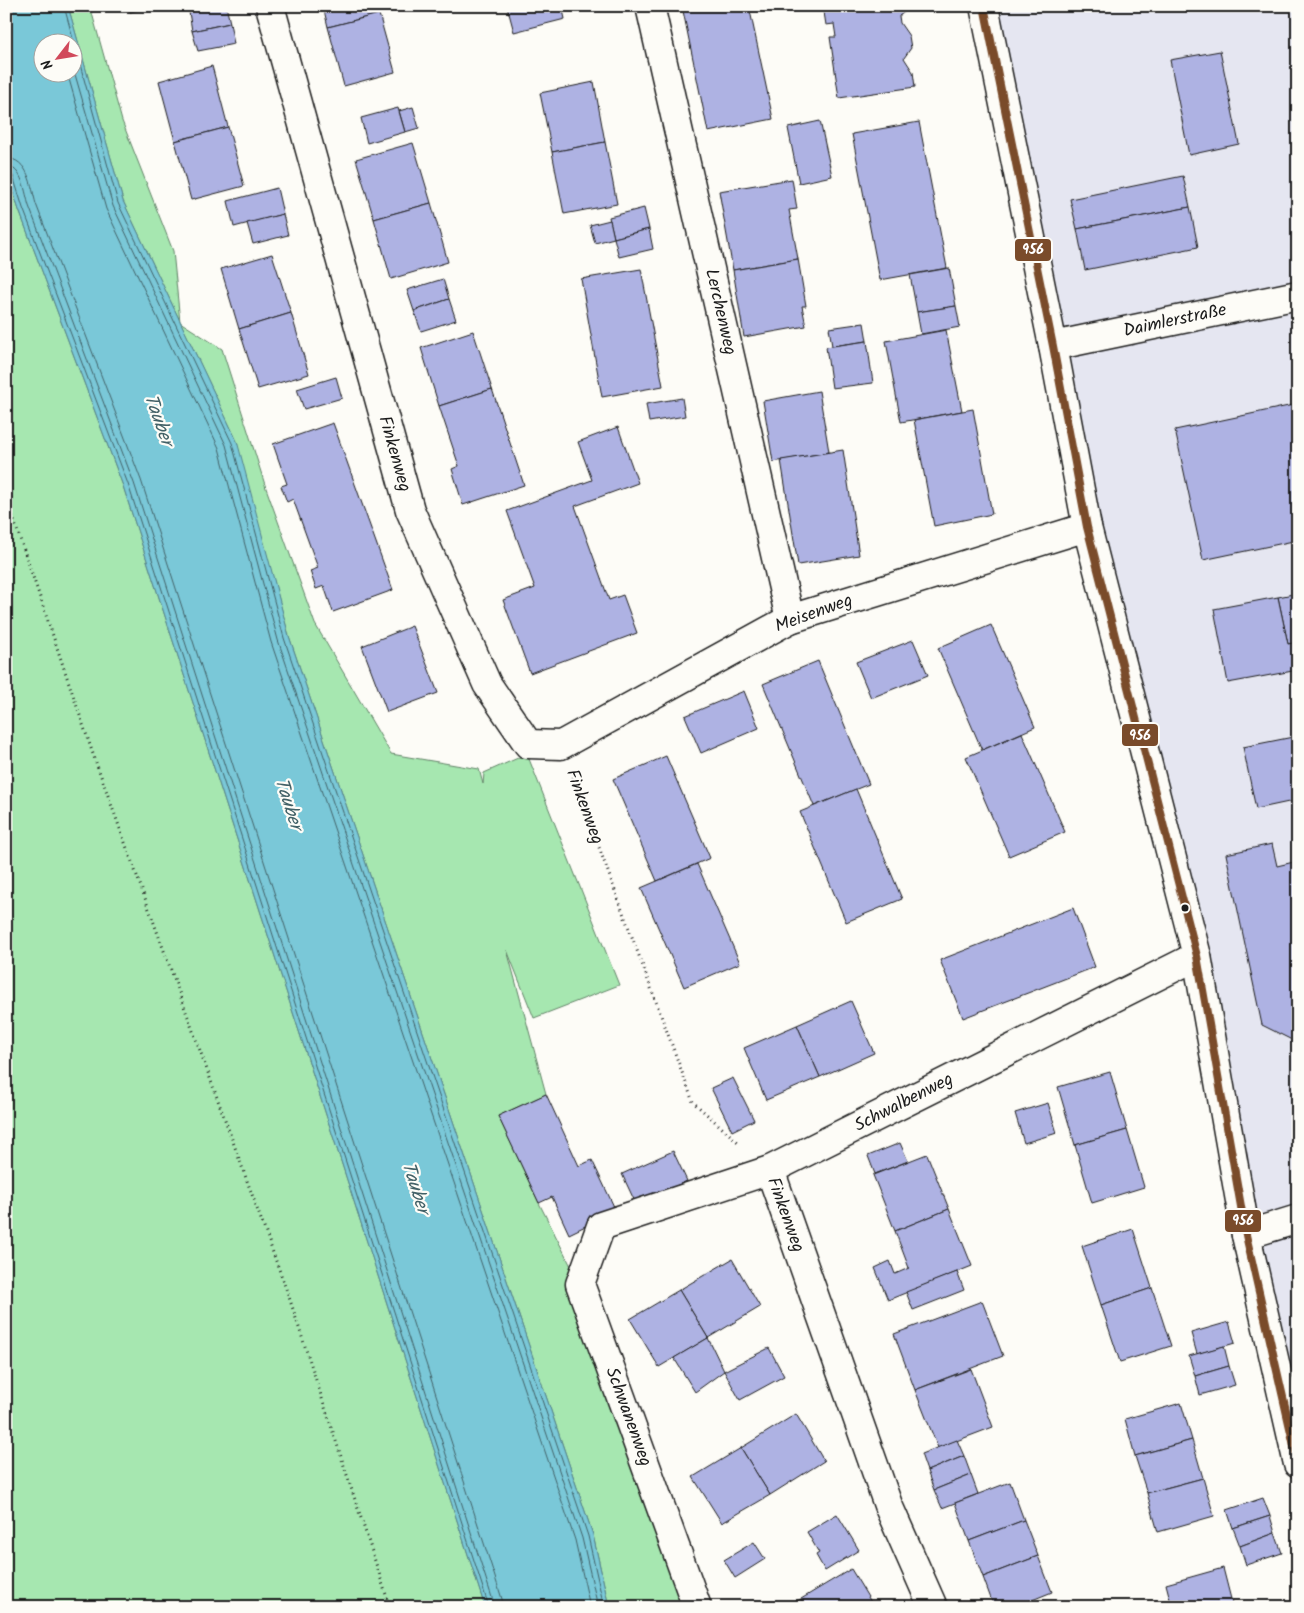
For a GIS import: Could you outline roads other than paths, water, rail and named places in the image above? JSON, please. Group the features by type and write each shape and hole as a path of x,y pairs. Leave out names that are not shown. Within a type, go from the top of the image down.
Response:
{"street":[{"name":"Finkenweg","path":"270,6 410,510 487,684 528,744 561,745"},
{"name":"Lerchenweg","path":"650,6 790,619"},
{"path":"984,6 1053,346 1087,527 1197,956 1246,1236 1298,1464"},
{"name":"Daimlerstraße","path":"1053,346 1298,295"},
{"name":"Meisenweg","path":"561,745 790,619 1087,527"},
{"name":"Schwalbenweg","path":"601,1226 770,1170 1197,956"},
{"name":"Finkenweg","path":"770,1170 888,1504 933,1607"},
{"path":"1246,1236 1298,1219"},
{"name":"Schwanenweg","path":"601,1226 580,1284 697,1607"}],"water":[{"name":"Tauber","path":"6,6 68,6 75,32 32,32 32,82 82,82 82,56 123,201 237,441 289,636 593,1535 609,1607 485,1607 123,486 19,210 6,170"}]}
